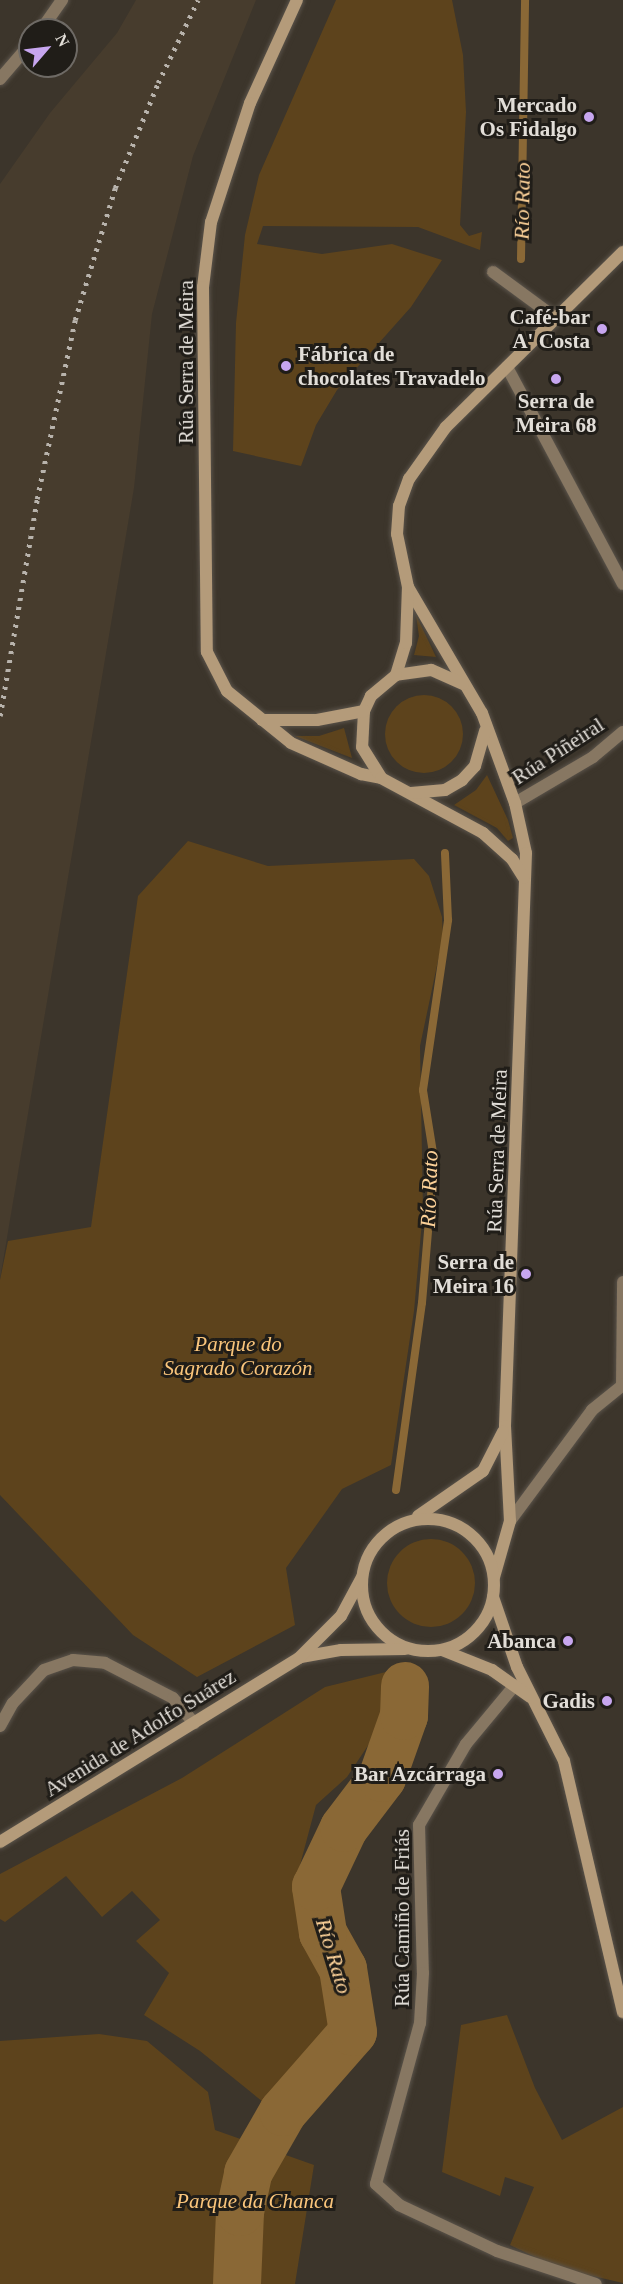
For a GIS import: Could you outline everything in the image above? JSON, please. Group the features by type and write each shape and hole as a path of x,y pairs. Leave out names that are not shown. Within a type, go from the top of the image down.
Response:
{"street":[{"path":"49,18 62,0"},
{"name":"Rúa Serra de Meira","path":"297,0 234,145 211,222 203,287 207,651 227,691 291,743 361,774 381,778 483,833 512,859 524,878"},
{"path":"0,79 18,58"},
{"name":"Rúa Serra de Meira","path":"396,675 406,643 408,587 397,534 399,506 414,470 446,427 623,252"},
{"path":"493,272 557,319"},
{"path":"507,367 623,584"},
{"name":"Rúa Serra de Meira","path":"408,587 464,686 475,698 515,803 526,853 518,1164 505,1426 510,1521 494,1577"},
{"path":"381,778 362,747 364,711 371,696 396,675 431,670 464,686"},
{"path":"262,720 317,720 364,711"},
{"path":"410,793 445,790 462,780 475,766 485,729"},
{"name":"Rúa Piñeiral","path":"515,803 593,757 623,732"},
{"path":"510,1521 591,1410 622,1386 623,1282"},
{"name":"Rúa Serra de Meira","path":"409,1521 453,1495 483,1471 496,1452 505,1426"},
{"path":"537,1704 515,1685 473,1660 442,1650 410,1649 393,1641 374,1622 362,1596 362,1577 377,1542 409,1521 433,1517 465,1529 479,1542 494,1577 493,1597 505,1638 558,1744 573,1792 604,1945 623,2012"},
{"name":"Avenida de Adolfo Suárez","path":"0,1842 299,1658 341,1616 362,1577"},
{"path":"442,1650 475,1631 493,1597"},
{"name":"Avenida de Adolfo Suárez","path":"299,1658 341,1650 410,1649"},
{"path":"0,1726 13,1703 44,1670 73,1660 105,1663 173,1698 194,1723"},
{"name":"Rúa Camiño de Friás","path":"515,1685 466,1744 419,1825 423,1973 420,2023 376,2184 399,2205 497,2251 596,2284"}],"shaded area":[{"path":"136,0 256,0 193,156 152,314 134,488 0,1279 0,184 50,113 117,33"}],"green space":[{"path":"336,0 452,0 463,55 466,112 460,225 469,236 482,232 480,250 418,227 263,226 257,244 322,254 392,244 442,260 411,307 337,390 316,425 301,466 233,451 236,323 245,235 259,175"},
{"path":"416,615 436,657 414,655 419,636"},
{"path":"416,695 432,695 446,701 457,712 463,726 463,742 457,756 446,767 432,773 416,773 402,767 391,756 385,742 385,726 391,712 402,701"},
{"path":"344,728 352,758 295,736 319,736"},
{"path":"487,775 508,820 513,838 508,841 497,828 454,805 476,790"},
{"name":"Parque do Sagrado Corazón","path":"188,841 268,866 414,859 429,876 442,917 443,937 420,1046 423,1210 414,1311 391,1465 342,1489 286,1568 295,1625 197,1677 133,1635 0,1495 0,1280 8,1241 91,1227 138,896"},
{"path":"422,1539 440,1539 456,1546 468,1558 475,1574 475,1592 468,1608 456,1620 440,1627 422,1627 406,1620 394,1608 387,1592 387,1574 394,1558 406,1546"},
{"path":"394,1670 397,1702 347,1777 316,1805 300,1865 342,1995 344,2030 283,2087 268,2106 200,2051 144,2015 169,1973 136,1941 160,1920 132,1891 102,1917 66,1876 5,1922 0,1919 0,1874 182,1778 325,1687"},
{"path":"507,2015 535,2088 562,2140 623,2107 623,2283 558,2268 510,2245 534,2187 505,2177 500,2196 442,2172 461,2025"},
{"name":"Parque da Chanca","path":"99,2034 147,2041 208,2092 215,2130 314,2165 295,2284 0,2284 0,2041"}],"waterway":[{"name":"Río Rato","path":"521,259 525,0"},
{"name":"Río Rato","path":"396,1490 422,1303 434,1159 423,1090 448,920 445,853"},
{"name":"Río Rato","path":"237,2284 240,2212 248,2173 283,2112 353,2032 343,1969 323,1933 316,1887 344,1828 382,1778 404,1716 405,1686"}],"railway":[{"path":"0,716 37,499 75,320 115,188 158,83 198,0"}],"place":[{"name":"Mercado Os Fidalgo","path":"589,117"},
{"name":"Café-bar A' Costa","path":"602,329"},
{"name":"Fábrica de chocolates Travadelo","path":"286,366"},
{"name":"Serra de Meira 68","path":"556,379"},
{"name":"Serra de Meira 16","path":"526,1274"},
{"name":"Abanca","path":"568,1641"},
{"name":"Gadis","path":"607,1701"},
{"name":"Bar Azcárraga","path":"498,1774"}]}
